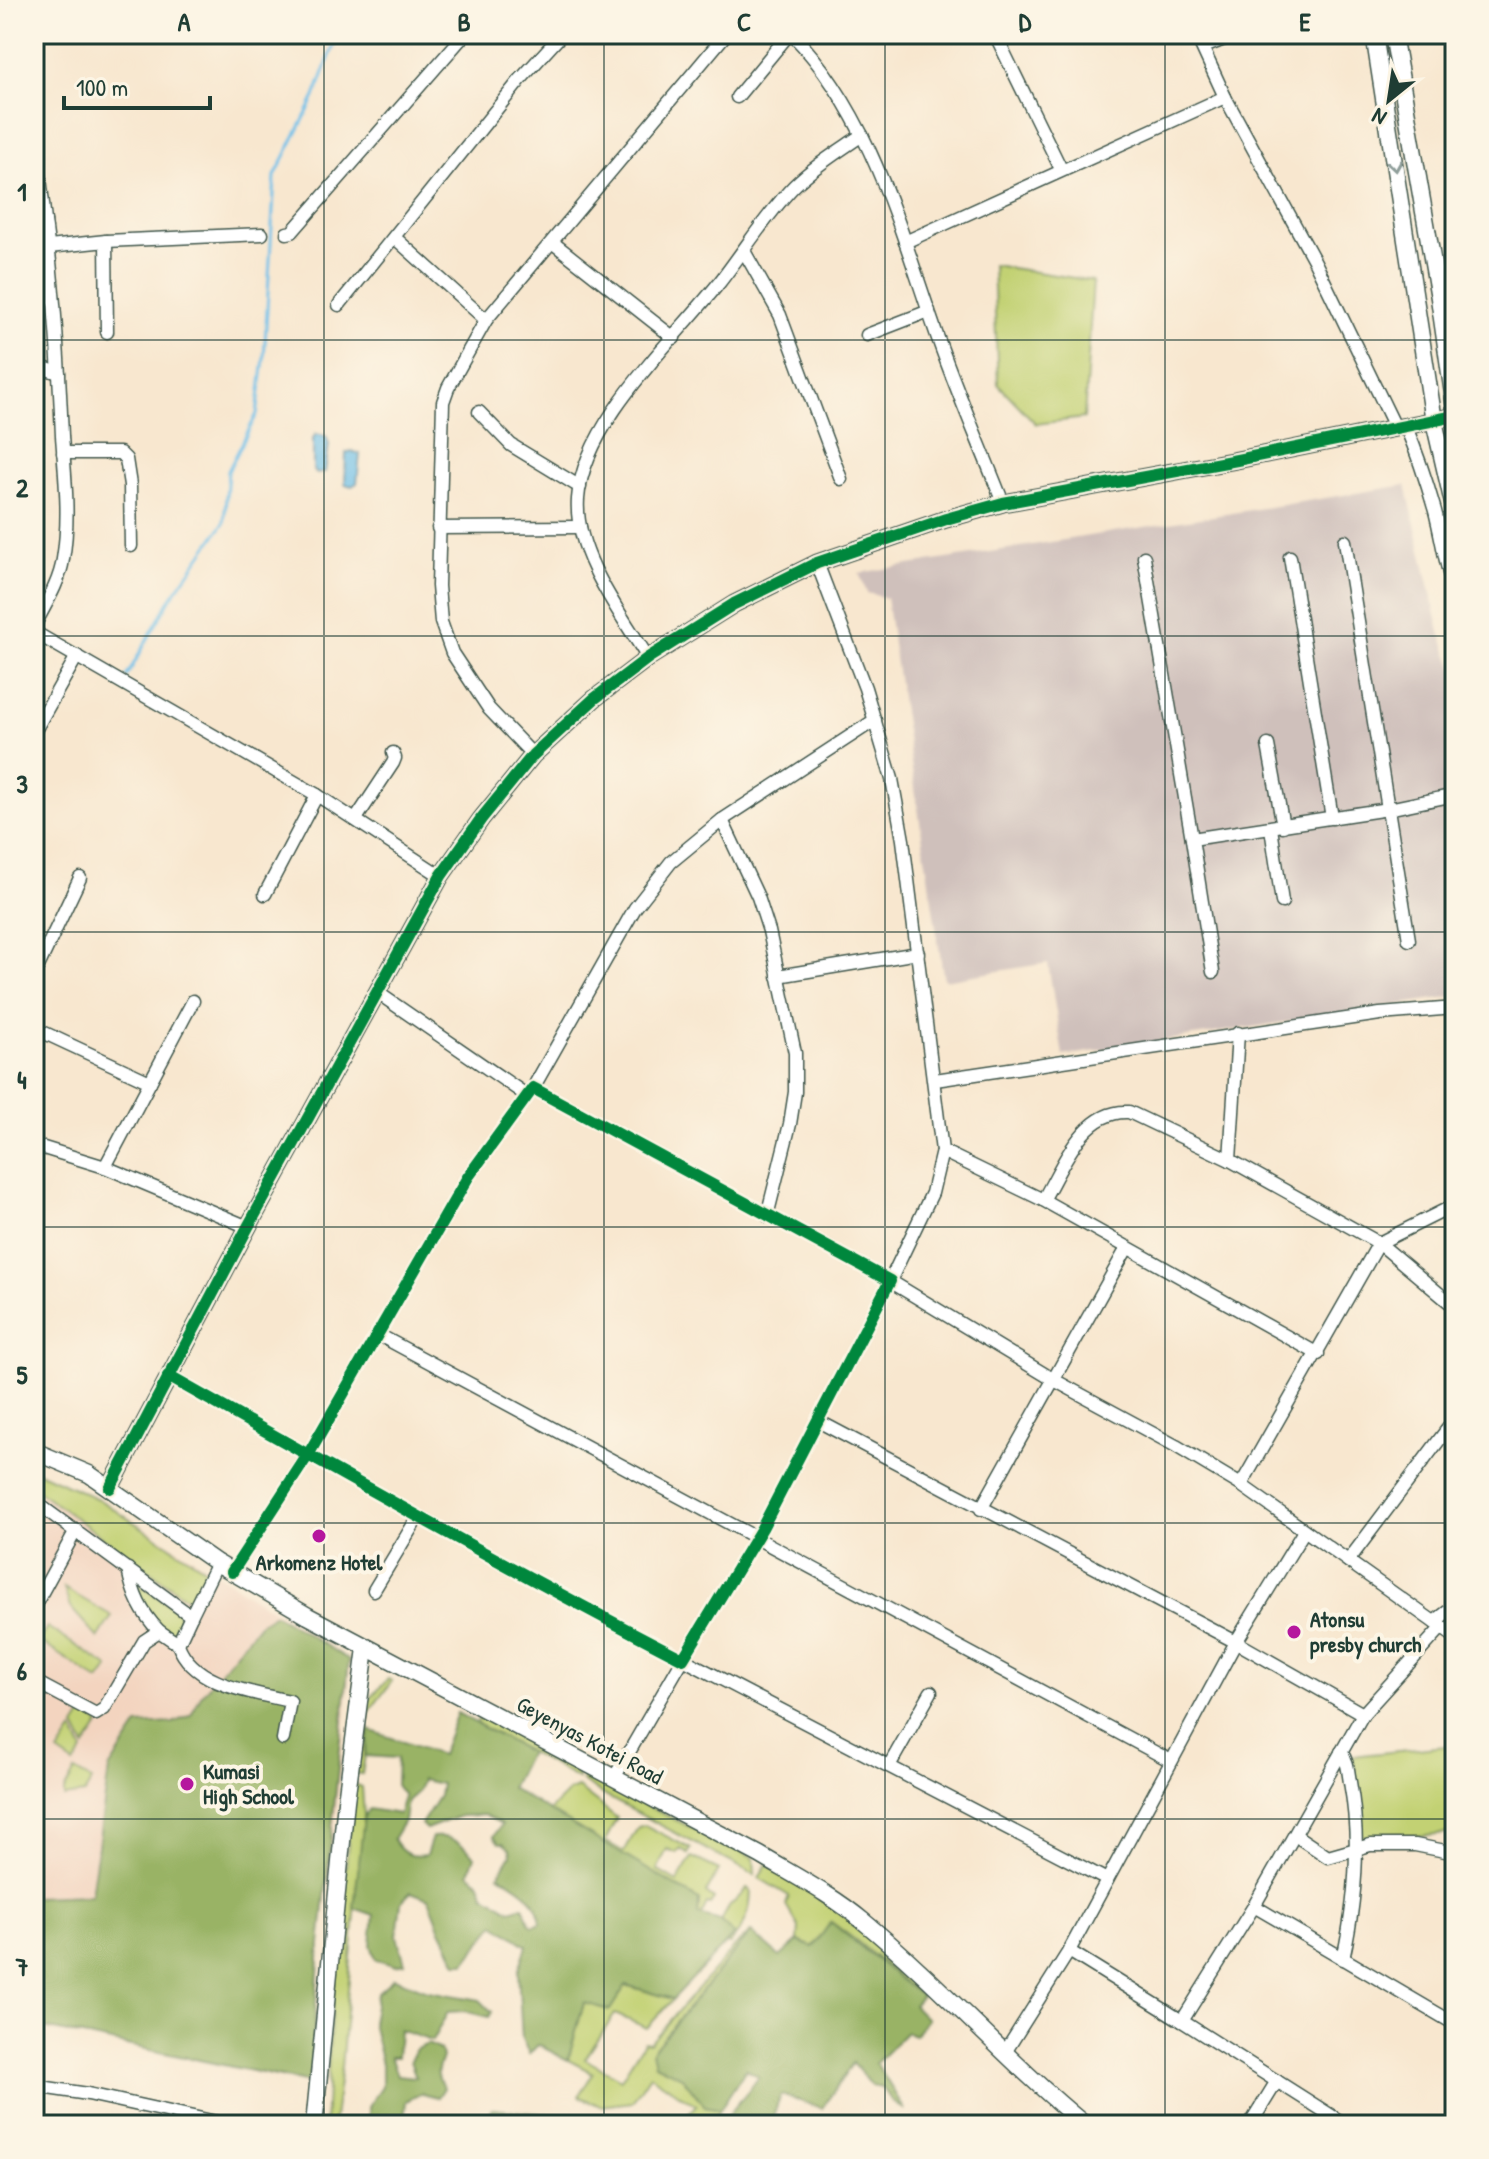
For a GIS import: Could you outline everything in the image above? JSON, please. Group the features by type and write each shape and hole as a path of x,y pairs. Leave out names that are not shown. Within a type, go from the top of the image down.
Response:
{"street":[{"path":"287,233 292,232 465,34"},
{"path":"339,305 520,80 562,34"},
{"path":"533,755 489,709 452,653 441,622 438,528 443,402 486,320 726,34"},
{"path":"737,97 790,34 833,82 862,135 1003,503"},
{"path":"995,34 1061,169"},
{"path":"1196,34 1225,97 1401,428 1431,499 1455,592"},
{"path":"1204,47 1237,34"},
{"path":"1374,34 1434,421 1455,512"},
{"path":"1393,34 1437,284 1455,408"},
{"path":"905,242 1225,97"},
{"path":"34,125 40,221 49,247 67,523 63,562 34,629 317,795 441,876"},
{"path":"648,658 599,577 580,527 578,499 586,461 603,427 632,385 674,338 794,187 829,157 862,135"},
{"path":"49,247 106,241 262,234"},
{"path":"394,237 486,320"},
{"path":"106,241 107,332"},
{"path":"552,242 674,338"},
{"path":"744,251 780,315 841,479"},
{"path":"867,335 929,311"},
{"path":"34,365 59,373"},
{"path":"479,412 511,445 580,487"},
{"path":"110,1488 248,1227 441,876 481,819 533,755 594,699 648,658 734,604 817,563 1003,503 1455,416"},
{"path":"63,453 120,453 126,459 130,485 131,546"},
{"path":"438,528 580,527"},
{"path":"1345,541 1409,940"},
{"path":"1144,557 1213,972"},
{"path":"1290,557 1332,818"},
{"path":"614,1778 757,1537 818,1421 932,1193 942,1151 918,953 892,779 875,720 817,563"},
{"path":"34,732 77,656"},
{"path":"178,1644 191,1616 308,1455 468,1177 530,1092 649,887 671,862 722,820 875,720"},
{"path":"1268,745 1282,902"},
{"path":"356,819 393,763 393,753"},
{"path":"265,894 317,795"},
{"path":"1192,839 1388,809 1455,795"},
{"path":"722,820 758,897 795,1053 795,1092 784,1152 767,1216"},
{"path":"34,975 80,878"},
{"path":"778,976 918,953"},
{"path":"378,993 530,1092 890,1281 1054,1380 1176,1446 1241,1485 1455,1637"},
{"path":"105,1167 193,1001"},
{"path":"935,1080 1238,1033 1380,1014 1455,1008"},
{"path":"34,1028 150,1082"},
{"path":"1230,1160 1238,1033"},
{"path":"1043,1200 1080,1136 1102,1117 1117,1111 1129,1112 1230,1160 1379,1243 1455,1307"},
{"path":"34,1145 105,1167 248,1227"},
{"path":"942,1151 1043,1200 1318,1354"},
{"path":"1241,1485 1379,1243 1455,1205"},
{"path":"981,1509 1127,1248"},
{"path":"379,1335 1171,1761"},
{"path":"168,1376 418,1517 1107,1880"},
{"path":"1348,1561 1455,1419"},
{"path":"818,1421 1236,1642 1363,1714"},
{"name":"Geyenyas Kotei Road","path":"34,1451 77,1469 110,1488 225,1568 366,1648 760,1855 848,1909 912,1963 1004,2054 1085,2125"},
{"path":"34,1501 191,1616"},
{"path":"374,1590 418,1517"},
{"path":"34,1607 76,1530"},
{"path":"1004,2054 1069,1951 1236,1642 1304,1531"},
{"path":"128,1569 142,1614 178,1644 193,1668 212,1678 290,1701 283,1739"},
{"path":"1182,2021 1254,1906 1363,1714 1455,1606"},
{"path":"34,1681 96,1714 104,1709 144,1641 159,1631"},
{"path":"314,2125 346,1801 366,1648"},
{"path":"889,1766 931,1692"},
{"path":"1341,1752 1346,1759 1353,1795 1358,1848 1343,1959"},
{"path":"1295,1835 1328,1857 1370,1845 1415,1845 1455,1853"},
{"path":"1254,1906 1455,2024"},
{"path":"1069,1951 1346,2125"},
{"path":"1250,2125 1277,2081"},
{"path":"34,2086 88,2094 230,2125"}],"shaded area":[{"path":"1406,485 1440,632 1455,672 1455,996 1063,1056 1048,963 944,980 886,598 867,593 859,573"},
{"name":"Kumasi High School","path":"34,1469 99,1498 351,1660 319,1957 310,2084 34,2028"}],"green space":[{"path":"993,265 1093,281 1084,418 1036,424 998,384"},
{"path":"34,1470 98,1499 212,1573 194,1603 34,1488"},
{"path":"132,1579 178,1611 179,1629 176,1634 150,1620"},
{"path":"64,1588 112,1616 98,1638 70,1607"},
{"name":"Kumasi High School","path":"275,1614 349,1660 320,1945 310,2083 34,2026 34,1897 91,1895 109,1769 138,1725 173,1723 191,1715 202,1694 259,1624"},
{"path":"47,1627 109,1667 99,1681 39,1641"},
{"path":"388,1679 392,1681 369,1712 362,1774 355,1773 367,1702"},
{"path":"84,1713 100,1724 85,1747 75,1727"},
{"path":"457,1713 529,1752 511,1788 699,1900 698,1915 721,1921 734,1935 673,1999 626,1985 610,2010 584,2003 568,2060 538,2045 529,2054 522,2039 518,1972 527,1946 495,1924 465,1963 457,1963 429,1899 411,1892 401,1902 397,1936 405,1963 395,1965 376,1960 371,1945 374,1915 354,1908 364,1816 369,1809 399,1814 404,1796 396,1785 397,1758 365,1756 369,1730 441,1755","holes":["422,1780 441,1784 439,1796 421,1824 426,1829 460,1816 484,1815 502,1824 494,1836 510,1849 511,1855 499,1875 532,1899 541,1923 530,1924 523,1906 511,1910 484,1894 480,1883 469,1873 475,1856 456,1841 432,1837 426,1855 420,1856 406,1853 396,1844 393,1839 404,1821 407,1801 418,1791"]},
{"path":"483,1713 577,1768 578,1779 476,1723"},
{"path":"73,1730 83,1751 74,1764 58,1753"},
{"path":"1455,1745 1455,1832 1362,1842 1352,1756"},
{"path":"75,1771 92,1781 84,1794 64,1797 64,1791"},
{"path":"586,1772 645,1805 754,1858 755,1875 607,1797 582,1781"},
{"path":"354,1784 362,1787 364,1816 341,2067 333,2125 325,2125 331,2018"},
{"path":"578,1788 617,1818 605,1841 624,1852 638,1827 645,1825 691,1849 688,1854 681,1849 677,1853 667,1849 657,1870 677,1882 692,1857 719,1870 706,1893 714,1899 710,1905 707,1904 701,1916 698,1916 699,1900 549,1811 568,1792"},
{"path":"767,1864 819,1895 929,1985 921,1996 831,1922 813,1947 798,1941 799,1927 786,1905 789,1896 759,1878"},
{"path":"747,1889 751,1891 746,1920 730,1944 726,1943 734,1935 721,1921 729,1907"},
{"path":"831,1922 921,1996 913,2005 927,2019 915,2035 907,2032 876,2063 905,2110 893,2102 882,2088 872,2086 853,2063 822,2108 781,2095 770,2125 726,2125 727,2117 759,2077 746,2069 720,2109 705,2106 682,2077 655,2064 652,2051 751,1932 780,1957 798,1941 813,1947"},
{"path":"751,1932 652,2051 655,2064 682,2077 705,2106 720,2109 713,2121 691,2124 684,2119 696,2105 650,2075 632,2102 600,2106 579,2096 593,2073 568,2060 584,2003 625,1985 673,1999 647,2028 615,2014 585,2059 621,2079 644,2042 650,2043"},
{"path":"394,1978 428,1991 480,2000 492,2012 489,2017 464,2011 448,2012 432,2041 399,2030 397,2057 390,2057 397,2075 416,2077 410,2061 416,2049 428,2044 440,2050 442,2058 438,2073 444,2088 438,2097 422,2093 406,2101 404,2119 411,2125 368,2125 368,2107 382,2086 382,2064 372,2023 377,1993"},
{"path":"492,2109 573,2117 570,2125 481,2125"}],"water":[{"path":"316,434 326,436 329,444 325,472 317,474 313,470 313,438"},
{"path":"346,453 360,454 357,483 352,486 345,484"}],"waterway":[{"path":"127,676 169,601 224,523 228,471 257,414 264,359 275,176 315,97 338,34"}],"cycle path":[{"path":"110,1488 248,1227 441,876 481,819 533,755 594,699 648,658 734,604 817,563 946,519 1003,503 1455,416"},
{"path":"168,1376 296,1448 360,1484 488,1555 683,1659 762,1528 890,1281 533,1088 468,1177 308,1455 232,1572"}],"place":[{"name":"Arkomenz Hotel","path":"319,1536"},
{"name":"Atonsu presby church","path":"1294,1632"},
{"name":"Kumasi High School","path":"187,1784"}]}
